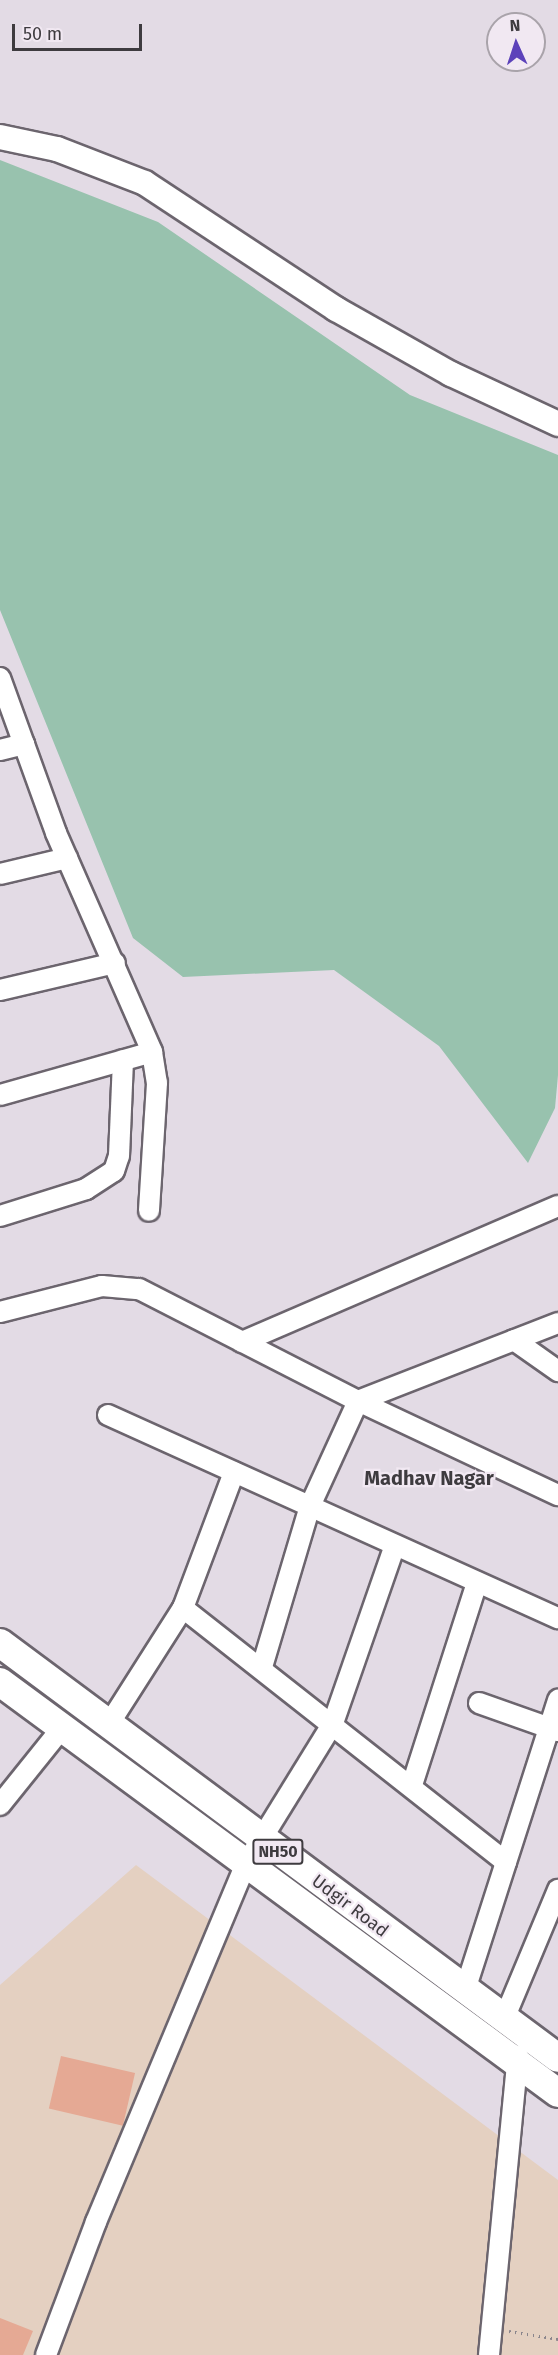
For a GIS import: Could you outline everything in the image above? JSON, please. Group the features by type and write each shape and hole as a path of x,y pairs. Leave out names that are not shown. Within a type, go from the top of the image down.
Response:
{"highway":[{"name":"Udgir Road","path":"0,1642 558,2058"},
{"name":"Udgir Road","path":"0,1682 558,2094"}],"main road":[{"path":"0,137 57,149 145,183 336,309 451,374 558,424"}],"street":[{"path":"0,678 68,858 152,1052 157,1083 149,1211"},
{"path":"0,750 24,744"},
{"path":"0,874 68,858"},
{"path":"0,990 115,963"},
{"path":"0,1095 152,1052"},
{"path":"0,1216 86,1189 114,1172 119,1156 123,1060"},
{"path":"242,1342 558,1206"},
{"path":"0,1312 102,1286 139,1289 358,1401 558,1495"},
{"path":"262,1667 310,1506 358,1401 558,1323"},
{"path":"514,1340 558,1371"},
{"path":"108,1415 558,1618"},
{"path":"109,1724 183,1608 234,1472"},
{"path":"46,2355 96,2222 246,1864 333,1723 394,1545"},
{"path":"412,1785 477,1582"},
{"path":"183,1608 262,1667 506,1862"},
{"path":"465,1990 506,1862 554,1729 558,1700"},
{"path":"478,1703 554,1729"},
{"path":"0,1804 62,1728"},
{"path":"489,2355 517,2063 513,2025 558,1890"}],"path":[{"path":"492,2329 558,2339"}],"shaded area":[{"path":"136,1865 558,2180 558,2355 0,2355 0,1985"}],"green space":[{"path":"0,160 158,222 410,395 558,455 558,1075 555,1108 528,1163 439,1046 334,970 183,977 133,938 0,610"}],"building":[{"path":"61,2056 135,2073 123,2126 49,2109"},
{"path":"0,2318 33,2331 23,2355 0,2355"}],"district":[{"name":"Madhav Nagar","path":"429,1478"}]}
